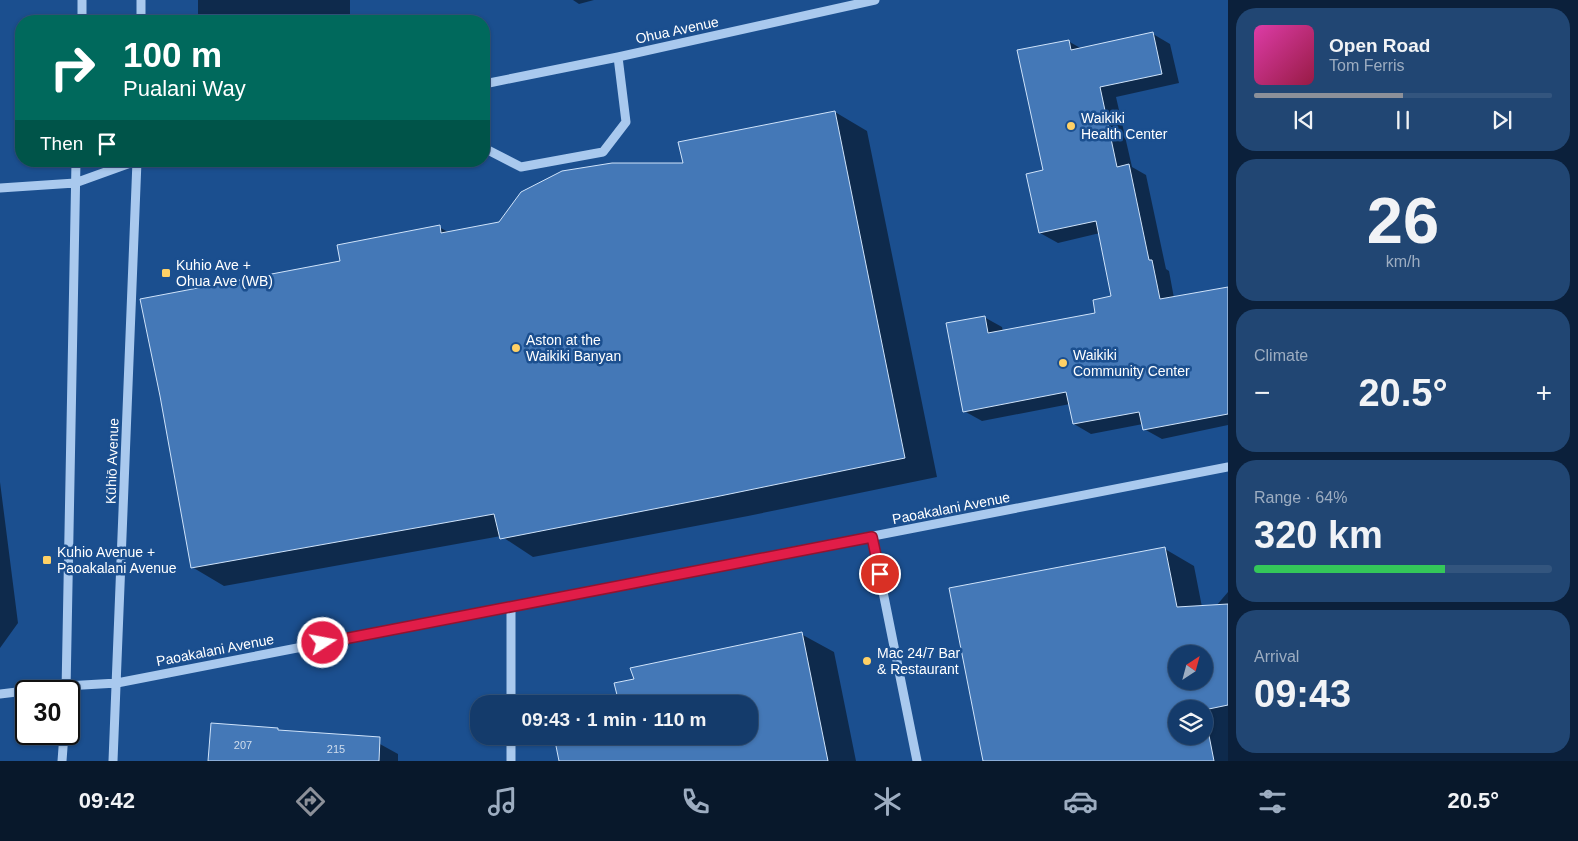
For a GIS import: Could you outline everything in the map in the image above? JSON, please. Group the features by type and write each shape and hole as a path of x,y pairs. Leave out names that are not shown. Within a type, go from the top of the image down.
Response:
{"street":[{"path":"82,0 82,15"},
{"path":"140,15 141,0"},
{"name":"Ohua Avenue","path":"490,83 618,57 875,0"},
{"path":"490,151 521,167 602,152 626,122 618,57"},
{"path":"66,680 76,167"},
{"path":"0,188 75,183 119,167"},
{"name":"Kūhiō Avenue","path":"112,761 136,167"},
{"name":"Paoakalani Avenue","path":"80,687 116,683 1228,467"},
{"path":"872,537 917,761"},
{"path":"511,607 511,695"},
{"name":"Paoakalani Avenue","path":"0,694 15,693"},
{"path":"62,761 63,745"},
{"path":"511,745 511,761"}],"building":[{"path":"1153,32 1162,74 1100,87 1117,167 1129,164 1149,260 1152,260 1160,299 1228,287 1228,414 1143,430 1139,412 1073,424 1066,392 963,412 946,323 985,316 988,333 1095,313 1093,300 1111,296 1096,221 1039,233 1026,174 1043,170 1017,50 1069,40 1071,50"},
{"name":"Aston at the Waikiki Banyan","path":"835,111 905,458 500,539 494,514 191,568 160,396 140,299 340,261 337,245 440,225 441,233 499,222 521,192 562,171 612,163 683,163 678,142"},
{"path":"1165,547 1177,607 1228,604 1228,705 1213,708 1213,700 1168,700 1168,745 1211,745 1214,761 983,761 949,588"},
{"path":"802,632 828,761 559,761 556,745 758,745 758,695 617,695 614,683 634,679 630,668"},
{"path":"211,723 380,737 379,761 208,761"}],"place":[{"name":"Waikiki Health Center","path":"1071,126"},
{"name":"Kuhio Ave + Ohua Ave (WB)","path":"166,273"},
{"name":"Aston at the Waikiki Banyan","path":"516,348"},
{"name":"Waikiki Community Center","path":"1063,363"},
{"name":"Kuhio Avenue + Paoakalani Avenue","path":"47,560"},
{"name":"Mac 24/7 Bar & Restaurant","path":"867,661"}],"route":[{"path":"323,643 872,537 880,574"}]}
